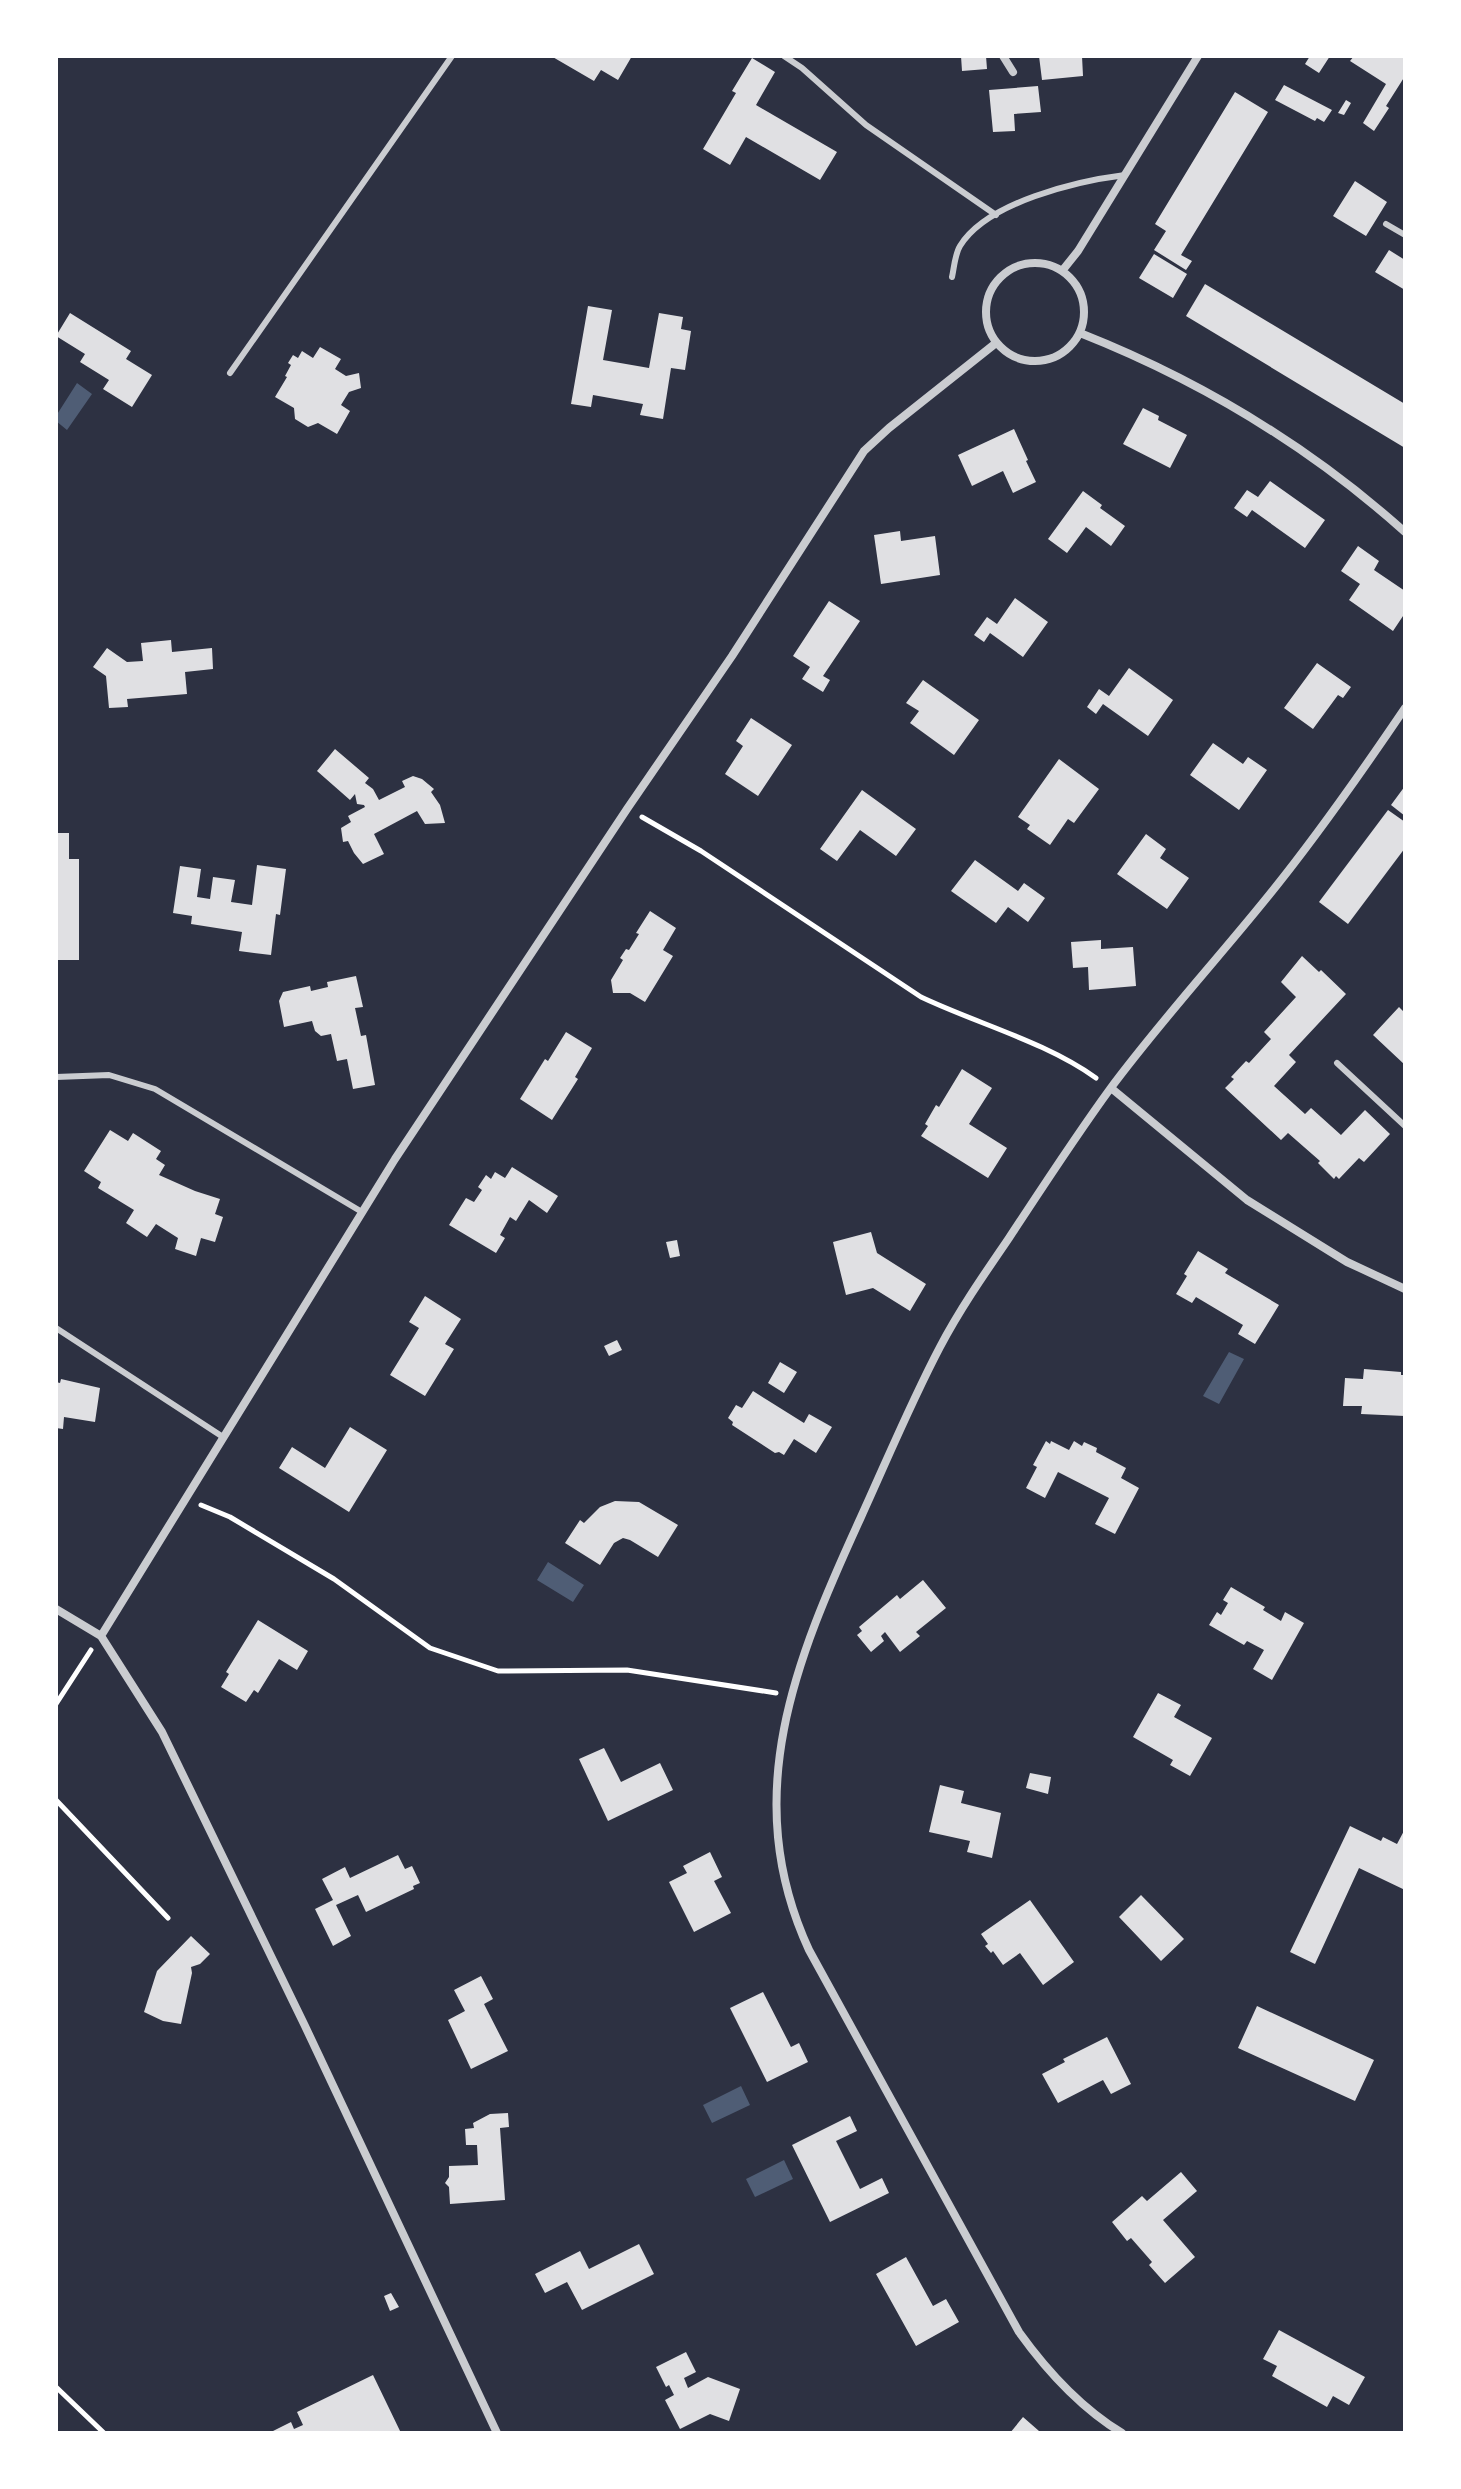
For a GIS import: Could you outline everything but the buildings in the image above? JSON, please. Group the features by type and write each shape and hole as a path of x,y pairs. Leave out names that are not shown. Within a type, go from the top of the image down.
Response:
{"street":[{"path":"1003,56 1013,72"},
{"path":"1062,271 1078,251 1198,56"},
{"path":"1041,263 1062,271 1075,283 1083,298 1084,316 1080,333 1073,345 1062,354 1041,361 1020,359 1006,353 996,343 986,322 990,292 1011,269 1025,264 1041,263"},
{"path":"1080,333 1183,378 1238,410 1339,477 1405,532"},
{"path":"101,1636 395,1159 732,656 864,451 996,343"},
{"path":"1122,2433 1097,2416 1064,2386 1019,2332 799,1930 783,1880 776,1830 778,1778 791,1695 822,1602 942,1343 1111,1088 1287,872 1405,708"},
{"path":"1111,1088 1247,1200 1347,1262 1405,1289"},
{"path":"56,1609 101,1636 162,1732 497,2433"}],"lane":[{"path":"230,373 452,56"},
{"path":"784,56 802,68 866,125 996,215"},
{"path":"952,277 959,247 980,224 1042,193 1091,179 1125,175"},
{"path":"1386,224 1405,235"},
{"path":"1337,1063 1405,1126"},
{"path":"56,1077 109,1075 155,1089 362,1212"},
{"path":"56,1328 223,1437"}],"path":[{"path":"627,809 701,851 921,997 1061,1056 1111,1088"},
{"path":"185,1499 230,1517 334,1579 430,1648 498,1671 627,1670 791,1695"},
{"path":"56,1704 101,1636"},
{"path":"56,1800 168,1918"},
{"path":"56,2387 104,2433"}],"water":[{"path":"77,383 92,394 67,430 56,421 56,416"},
{"path":"1229,1352 1244,1359 1219,1404 1203,1396"},
{"path":"548,1562 584,1585 573,1602 537,1580"},
{"path":"741,2086 750,2105 712,2123 703,2105"},
{"path":"784,2160 793,2179 755,2197 746,2179"}]}
